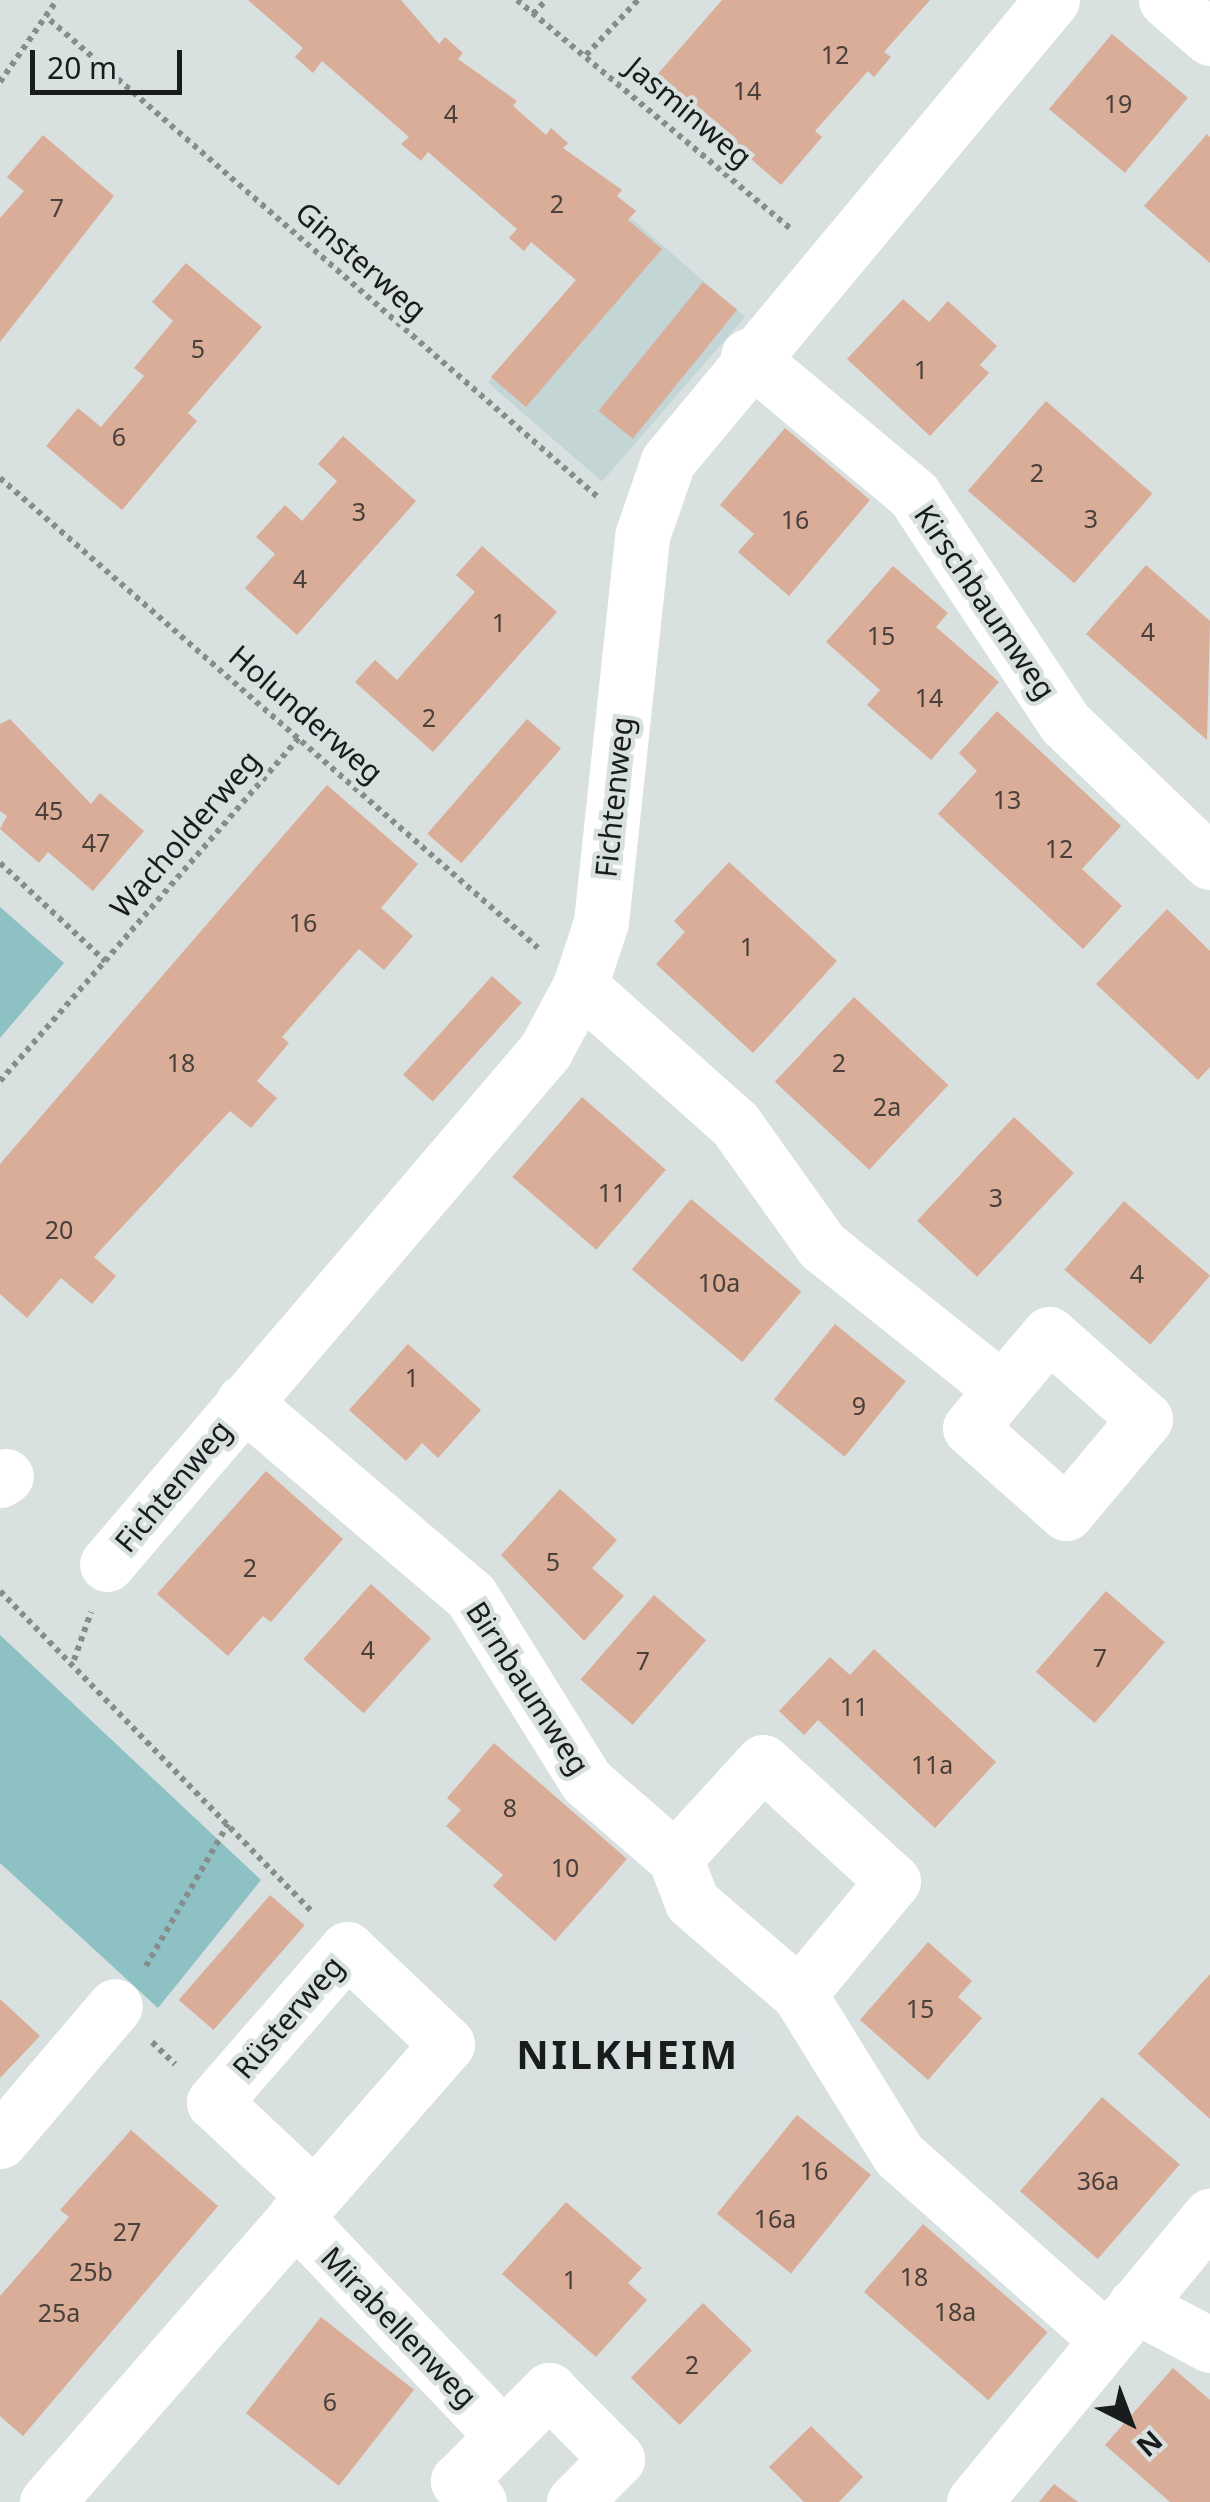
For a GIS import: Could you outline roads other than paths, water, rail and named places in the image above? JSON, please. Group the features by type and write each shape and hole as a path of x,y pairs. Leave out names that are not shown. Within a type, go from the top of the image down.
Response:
{"street":[{"name":"Fichtenweg","path":"107,1564 546,1051 580,986 600,922 642,536 668,461 748,356 1052,0"},
{"path":"1166,0 1210,38"},
{"name":"Kirschbaumweg","path":"748,356 914,496 1065,723 1210,862"},
{"path":"580,986 735,1124 822,1246 1002,1389"},
{"name":"Birnbaumweg","path":"244,1402 470,1596 586,1781 674,1858 692,1902 799,1994 900,2155 1120,2321 1210,2346"},
{"path":"674,1858 764,1762 893,1881 799,1994"},
{"name":"Rüsterweg","path":"47,2502 447,2044 347,1949 214,2102 304,2207"},
{"path":"0,2141 115,2006"},
{"name":"Mirabellenweg","path":"304,2207 503,2436"},
{"path":"974,2502 1210,2216"},
{"path":"479,2502 458,2481 549,2390 617,2459 574,2502"}],"district":[{"name":"NILKHEIM","path":"628,2054"}]}
